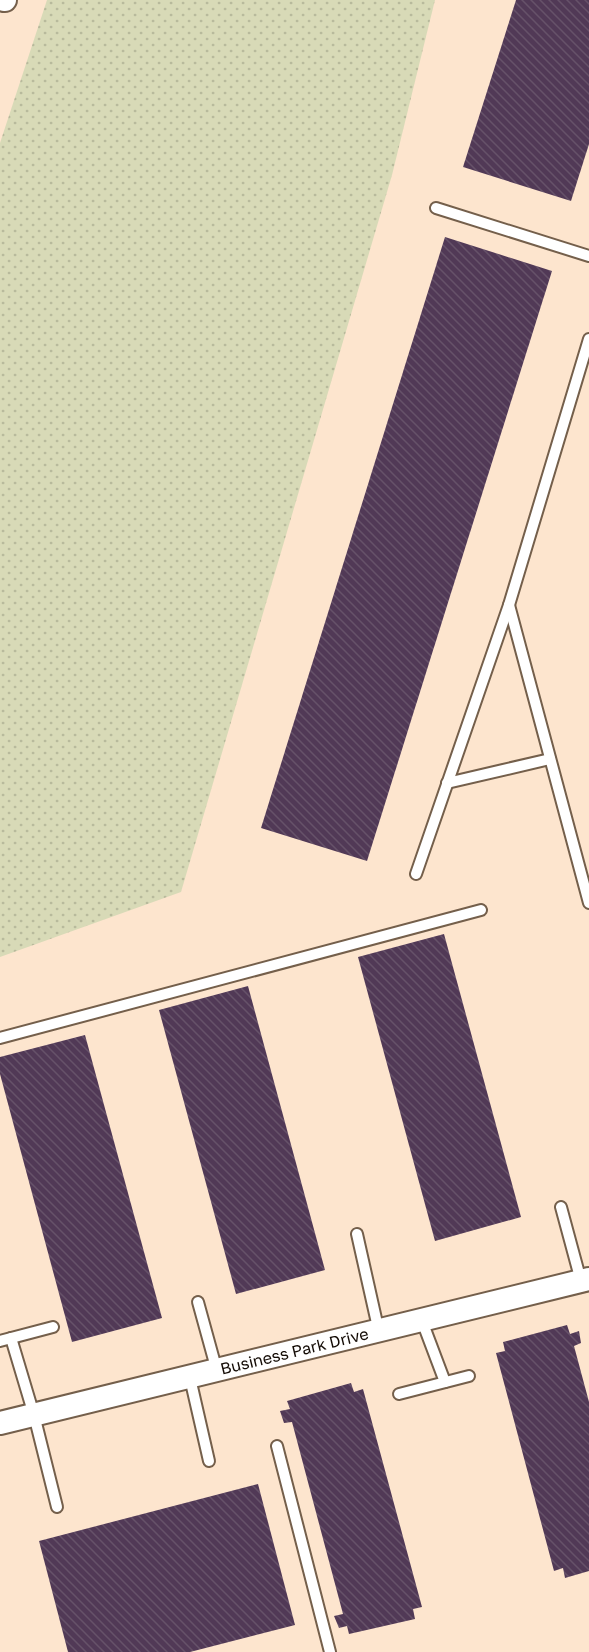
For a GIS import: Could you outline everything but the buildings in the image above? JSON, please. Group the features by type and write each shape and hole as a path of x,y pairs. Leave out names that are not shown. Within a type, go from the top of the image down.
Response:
{"street":[{"name":"Business Park Drive","path":"0,1423 585,1280"}],"lane":[{"path":"436,208 589,256"},
{"path":"416,874 509,605 589,339"},
{"path":"509,605 589,903"},
{"path":"447,783 550,759"},
{"path":"0,1038 481,910"},
{"path":"561,1207 585,1280"},
{"path":"357,1234 379,1332"},
{"path":"198,1302 217,1371"},
{"path":"422,1321 445,1382"},
{"path":"53,1327 5,1339 34,1415 57,1507"},
{"path":"399,1394 469,1376"},
{"path":"190,1378 209,1461"},
{"path":"277,1446 330,1652"}],"green space":[{"path":"47,0 435,0 392,175 181,892 0,957 0,143"}]}
